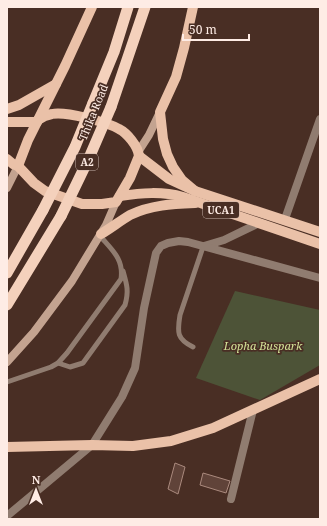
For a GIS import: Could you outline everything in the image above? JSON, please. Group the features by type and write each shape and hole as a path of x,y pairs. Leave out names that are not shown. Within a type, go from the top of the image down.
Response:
{"highway":[{"name":"Thika Road","path":"7,273 43,210 75,147 114,52 128,7"},
{"name":"Thika Road","path":"7,305 61,216 89,158 110,107 145,7"}],"main road":[{"path":"7,188 18,166 28,140 92,7"},
{"path":"7,362 34,332 72,281 101,235 130,178 139,154 176,77 193,7"},
{"path":"7,109 19,105 56,84"},
{"path":"160,112 163,139 167,154 173,167 182,180 195,191"},
{"path":"7,122 37,121 45,115 60,113 72,114 117,128 127,136 139,154"},
{"name":"UCA1","path":"139,154 169,179 195,191 320,232"},
{"path":"7,159 18,166 34,184 45,191 82,204 102,204 118,199"},
{"name":"UCA1","path":"118,199 148,193 162,193 183,197 320,244"},
{"path":"101,235 131,215 147,209 164,205 203,203"},
{"path":"7,447 92,445 133,446 171,441 213,428 320,379"}],"street":[{"path":"285,220 320,119"},
{"path":"203,246 224,240 259,223"},
{"path":"7,516 92,445 122,397 135,368 144,308 156,253 164,244 173,242 188,242 320,278"},
{"path":"231,498 253,410"}],"lane":[{"path":"58,363 70,367 82,363 125,305 128,288 122,266 117,256 101,235"},
{"path":"193,347 183,342 178,327 180,316 203,246"},
{"path":"7,382 51,367 58,363 121,279 122,266"}],"green space":[{"name":"Lopha Buspark","path":"235,291 320,310 320,365 260,400 196,378"}],"building":[{"path":"175,463 185,467 178,494 168,489"},
{"path":"203,473 230,481 226,493 200,485"}]}
